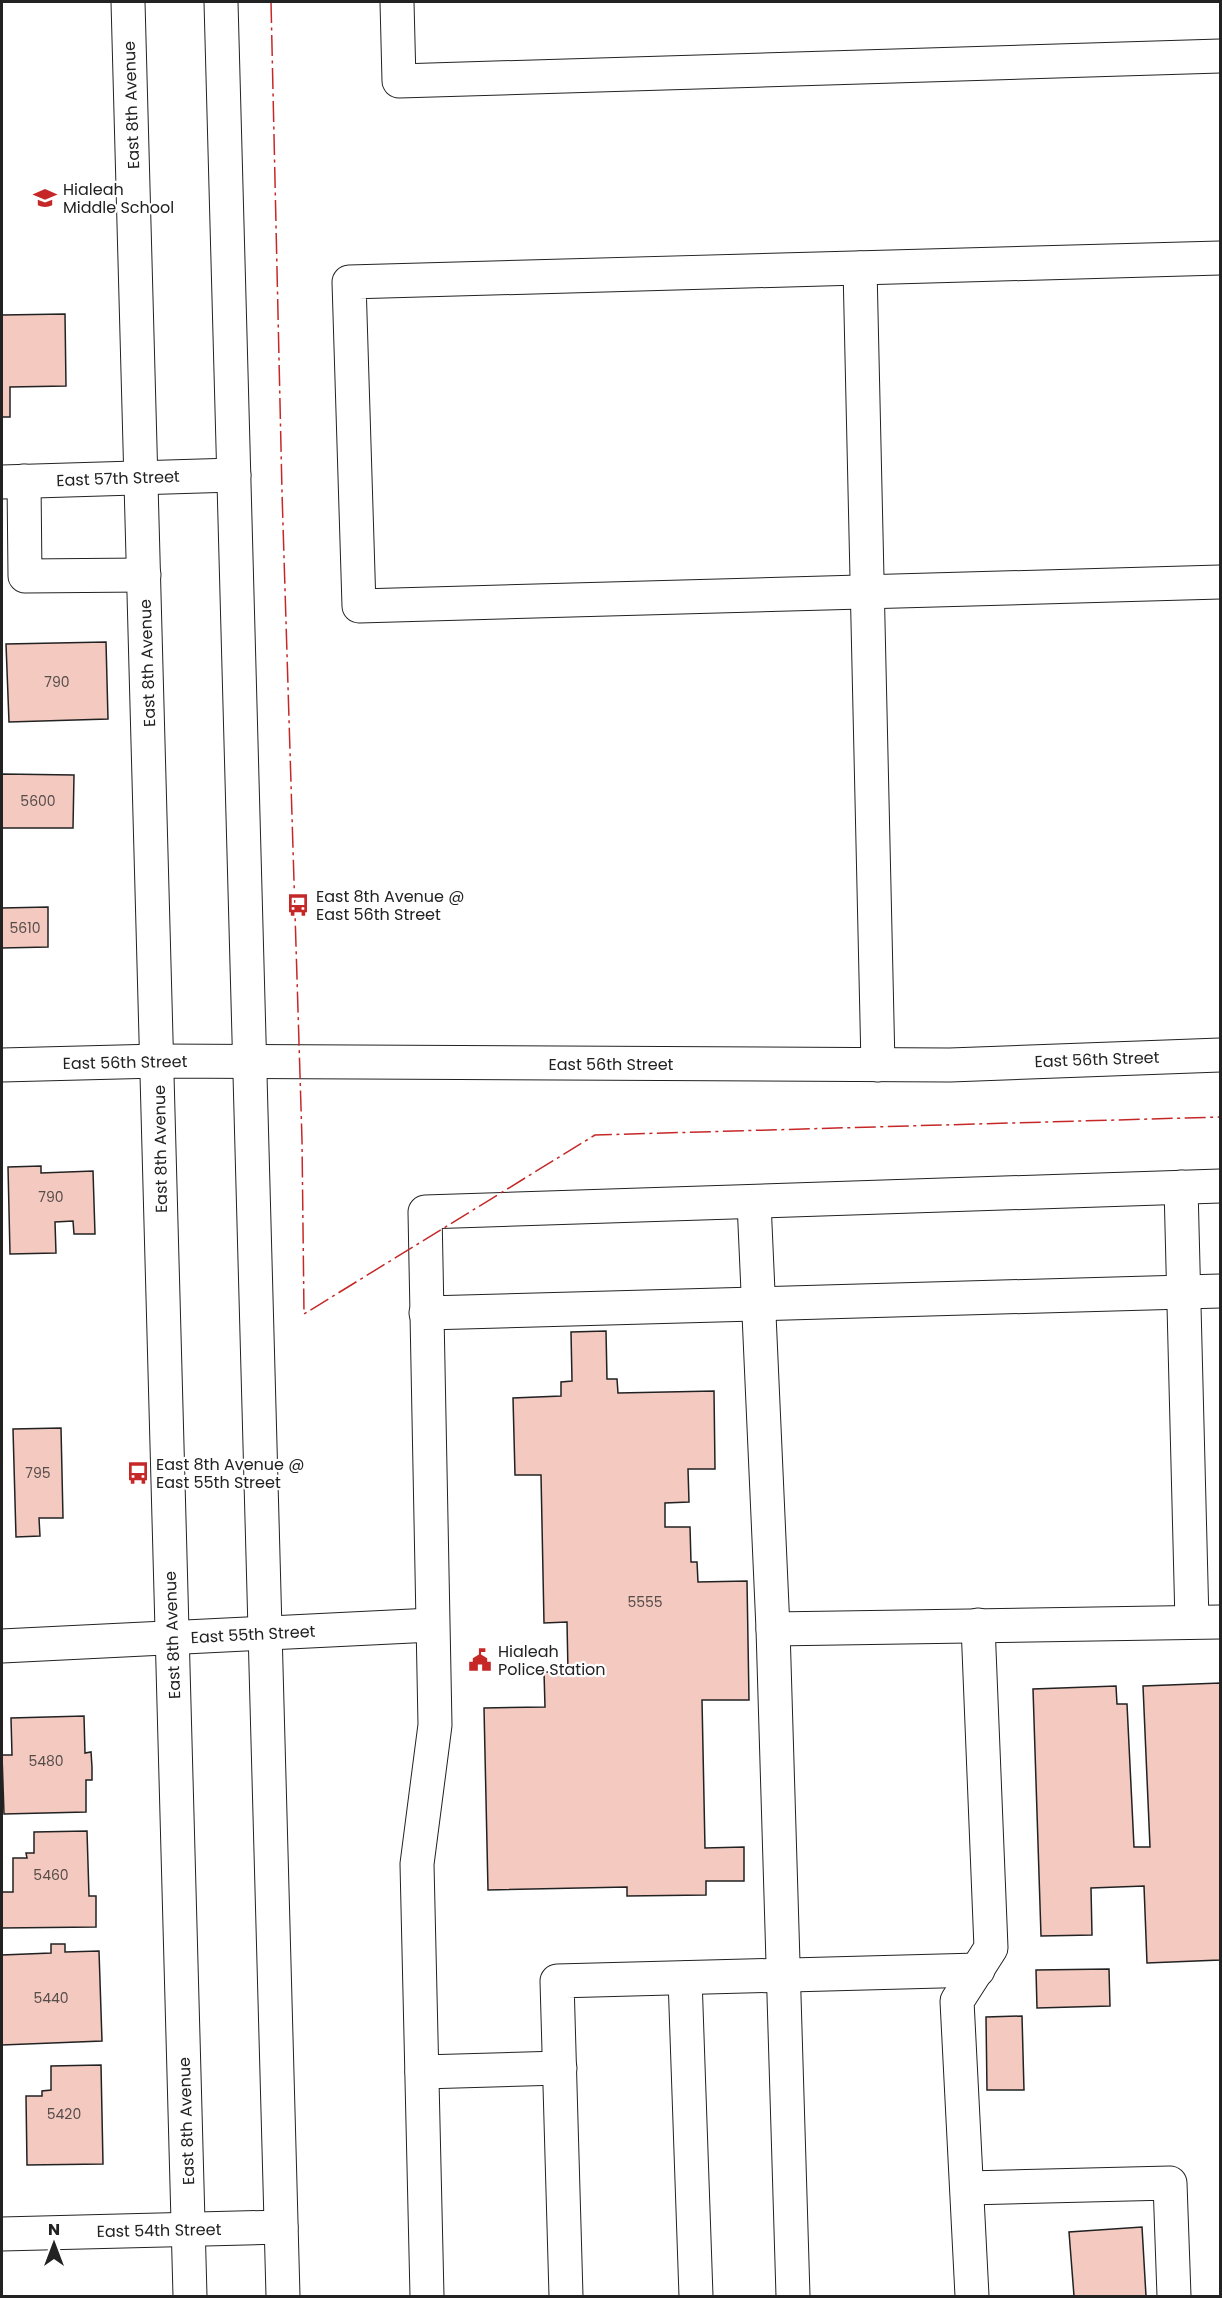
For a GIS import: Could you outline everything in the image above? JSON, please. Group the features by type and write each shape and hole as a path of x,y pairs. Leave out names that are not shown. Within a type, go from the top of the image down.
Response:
{"main road":[{"name":"East 8th Avenue","path":"128,2 190,2296"},
{"path":"221,2 283,2296"},
{"path":"397,2 399,81 1221,56"},
{"path":"1221,258 350,282 359,606 1221,582"},
{"path":"860,268 878,1065"},
{"name":"East 57th Street","path":"13,482 234,475"},
{"path":"13,482 25,576 144,575"},
{"name":"East 56th Street","path":"2,1065 158,1061 950,1065 1221,1055"},
{"path":"427,2296 417,1864 435,1725 425,1212 1221,1186"},
{"path":"773,1629 1206,1622 1184,1292 1181,1187"},
{"path":"754,1202 773,1629 794,2296"},
{"path":"426,1312 1221,1291"},
{"name":"East 55th Street","path":"2,1646 432,1625"},
{"path":"972,2296 957,2001 991,1948 978,1625"},
{"path":"566,2296 557,1981 978,1970"},
{"path":"685,1978 696,2296"},
{"path":"422,2072 560,2068"},
{"path":"967,2188 1170,2183 1174,2296"},
{"name":"East 54th Street","path":"2,2234 281,2227"}],"building":[{"path":"65,314 66,386 10,387 10,417 2,417 2,315"},
{"path":"106,642 108,719 9,722 6,644"},
{"path":"2,774 74,775 73,828 2,828"},
{"path":"48,907 48,947 2,948 2,908"},
{"path":"41,1166 41,1173 93,1171 95,1234 74,1234 73,1221 55,1222 56,1253 10,1254 8,1167"},
{"path":"606,1331 607,1379 617,1379 618,1393 714,1391 715,1469 688,1469 689,1502 665,1503 665,1527 690,1527 691,1562 697,1562 698,1582 747,1581 749,1700 702,1700 705,1848 744,1847 744,1881 706,1881 706,1895 627,1896 627,1887 488,1890 484,1708 545,1707 544,1672 568,1672 567,1622 544,1623 541,1475 515,1475 513,1398 561,1396 561,1382 572,1381 571,1332"},
{"path":"61,1428 63,1518 39,1518 40,1536 16,1537 13,1429"},
{"path":"1220,1683 1220,1960 1147,1963 1144,1886 1091,1888 1092,1935 1041,1936 1033,1689 1116,1686 1117,1704 1127,1704 1134,1847 1150,1847 1143,1686"},
{"path":"84,1716 85,1753 91,1752 92,1767 92,1780 86,1780 86,1812 4,1814 2,1755 12,1755 11,1718"},
{"path":"87,1831 89,1896 96,1896 96,1927 2,1928 2,1892 13,1892 13,1858 27,1858 26,1853 34,1853 34,1832"},
{"path":"51,1944 65,1944 65,1952 99,1951 102,2041 2,2045 2,1955 51,1953"},
{"path":"1109,1969 1110,2006 1037,2008 1036,1970"},
{"path":"1022,2016 1024,2090 987,2090 986,2017"},
{"path":"101,2065 103,2164 27,2165 26,2096 42,2096 42,2091 51,2090 51,2066"},
{"path":"1142,2227 1146,2296 1074,2296 1069,2232"}],"power":[{"path":"271,2 282,492 302,1140 304,1314 595,1135 1220,1117"}],"place":[{"name":"Hialeah Middle School","path":"45,198"},
{"name":"East 8th Avenue @ East 56th Street","path":"298,905"},
{"name":"East 8th Avenue @ East 55th Street","path":"138,1473"},
{"name":"Hialeah Police Station","path":"480,1660"}]}
